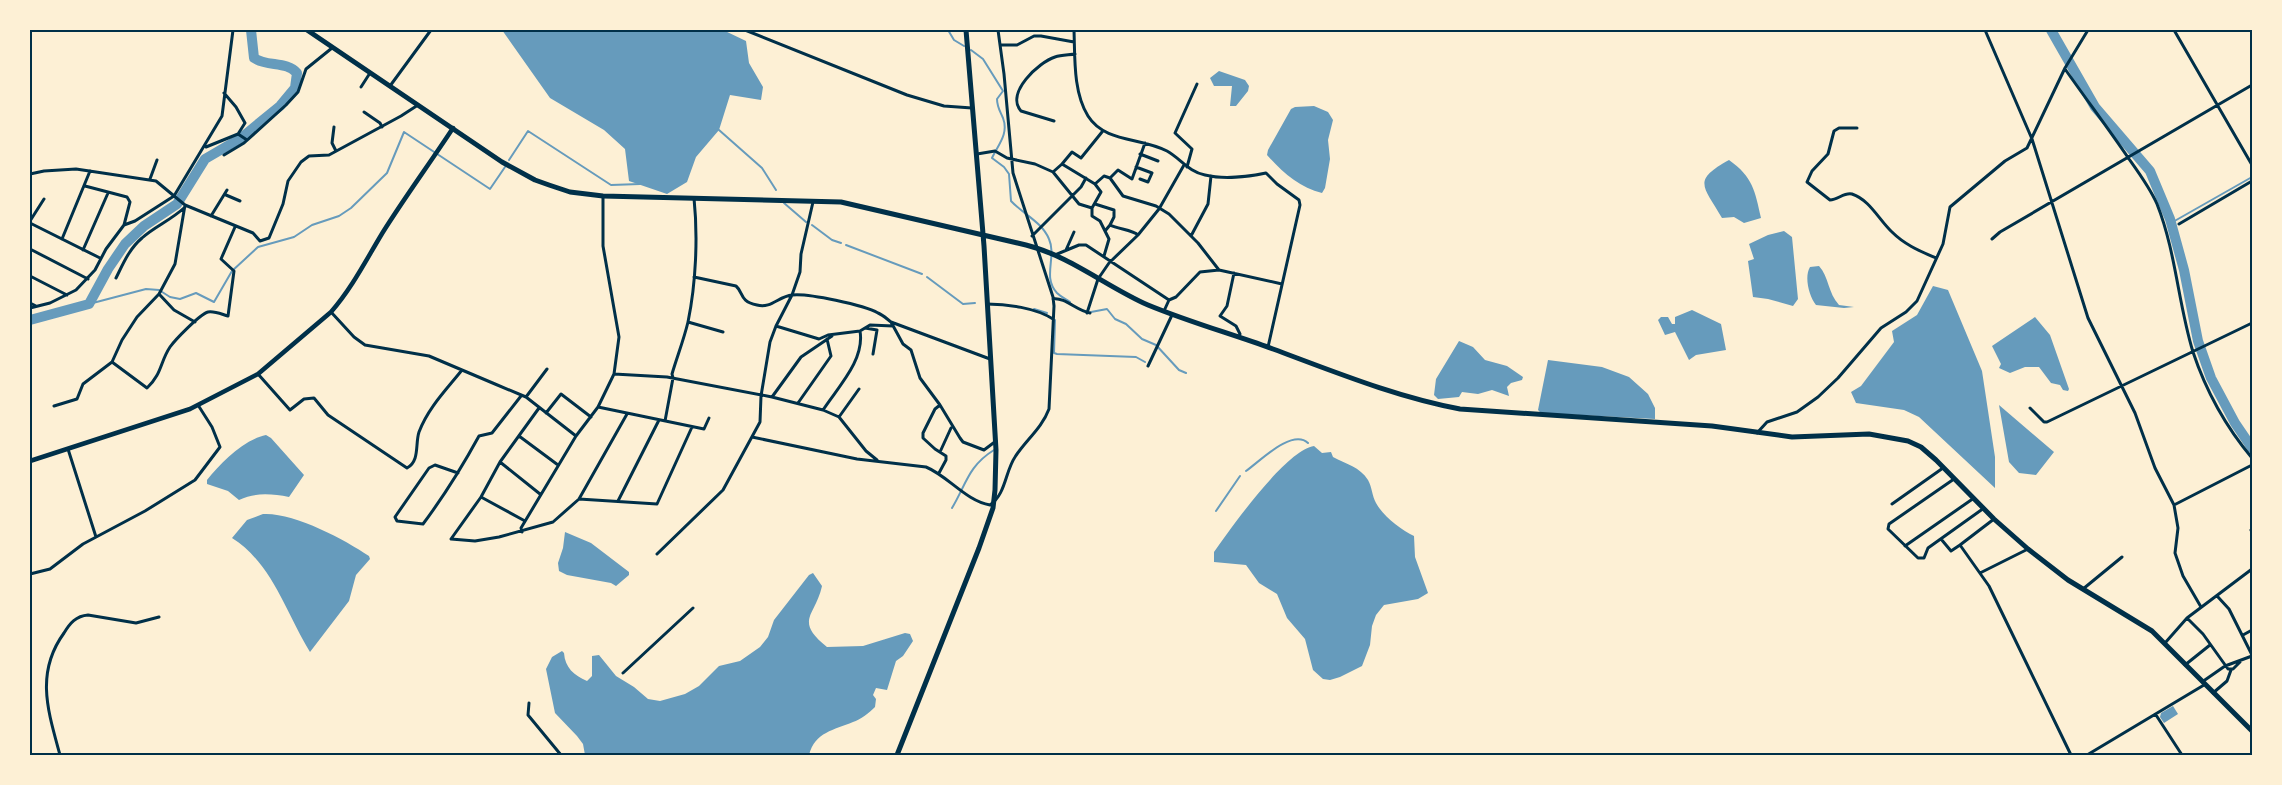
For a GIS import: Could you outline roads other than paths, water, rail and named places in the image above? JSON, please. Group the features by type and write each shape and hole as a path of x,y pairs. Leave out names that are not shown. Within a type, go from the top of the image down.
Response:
{"main road":[{"path":"307,30 502,162 535,180 570,192 603,196 841,202 1037,248 1130,297 1164,311 1404,395 1460,409 1692,425 1792,437 1869,434 1921,447 1944,467 1994,519 2028,549 2083,589 2132,617 2165,643 2203,684 2252,731"},
{"path":"897,755 979,548 994,502 997,463 984,236 966,30"},
{"path":"901,755 902,740"}],"street":[{"path":"124,225 135,221 174,196 205,147 222,116 233,30"},
{"path":"390,86 431,30"},
{"path":"745,30 907,95 944,106 972,108"},
{"path":"752,437 841,456 926,467 939,473 961,489 987,504 994,502 999,497 1014,458 1044,421 1049,409 1053,299 1014,180 1010,158 1001,45 998,30"},
{"path":"1074,30 1080,99 1087,114 1102,132 1145,143 1167,151 1193,171 1211,176 1237,178 1266,173 1277,184 1299,200 1300,205 1268,347"},
{"path":"1985,30 2032,139 2088,318 2135,413 2155,468 2174,505 2178,528 2175,553 2183,576 2201,607"},
{"path":"1756,433 1768,422 1797,412 1818,397 1838,378 1881,328 1906,312 1916,301 1927,282 1943,244 1950,207 2005,162 2027,148 2065,68 2088,30"},
{"path":"2174,30 2252,165"},
{"path":"1001,45 1017,45 1034,36 1074,42"},
{"path":"224,155 247,140 296,95 306,69 333,47"},
{"path":"1054,121 1020,111 1018,106 1019,92 1024,79 1054,57 1075,54"},
{"path":"2065,68 2128,158 2156,202 2166,228 2193,351 2205,383 2224,420 2237,441 2252,458"},
{"path":"361,87 370,73"},
{"path":"1053,299 1060,299 1077,310 1088,312 1098,279 1112,260 1138,236 1170,194 1192,149 1175,133 1197,84"},
{"path":"1992,239 2000,232 2252,85"},
{"path":"205,147 238,134 244,120 224,93"},
{"path":"30,174 76,169 150,179 160,183 185,206 253,234 260,241 269,238 283,204 288,180 301,162 309,156 329,155 382,127 418,104"},
{"path":"364,112 380,122 382,127"},
{"path":"334,127 332,143 336,151"},
{"path":"30,461 176,414 198,405 258,374 331,312 358,275 382,233 453,128"},
{"path":"1857,128 1838,128 1834,131 1828,154 1812,171 1807,182 1830,200 1846,194 1858,197 1872,209 1892,232 1913,249 1936,258"},
{"path":"1054,172 1072,152 1081,158 1102,132"},
{"path":"238,134 247,140"},
{"path":"1110,178 1118,170 1132,179 1145,143"},
{"path":"976,154 995,151 1010,158 1054,172 1079,204 1092,208"},
{"path":"1140,154 1158,161"},
{"path":"150,179 156,160"},
{"path":"1062,164 1095,184 1101,192 1096,204 1092,208 1092,216 1100,221 1109,239 1104,256"},
{"path":"1136,167 1152,172 1148,182 1140,179"},
{"path":"62,239 90,170"},
{"path":"1095,184 1104,176 1110,178 1123,196 1159,208 1169,214 1191,236 1219,270"},
{"path":"1191,236 1208,204 1211,176"},
{"path":"1032,236 1081,187 1086,178"},
{"path":"2179,224 2252,181"},
{"path":"30,308 76,290 88,279 100,258 124,225 130,202 127,197 85,186"},
{"path":"211,216 227,190"},
{"path":"83,250 108,192"},
{"path":"226,194 240,201"},
{"path":"522,532 525,522 540,494 576,436 598,407 614,374 619,336 603,246 603,196"},
{"path":"664,421 673,378 672,374 688,322 694,277 696,215 694,198"},
{"path":"44,199 30,222 100,258"},
{"path":"657,554 723,490 760,422 761,396 770,342 792,295 800,272 801,254 813,201"},
{"path":"1096,204 1114,210 1114,217 1105,231"},
{"path":"116,278 128,254 142,237 175,218 185,206"},
{"path":"54,406 77,399 80,396 78,391 82,384 112,362 122,340 137,317 160,294 175,264 185,206"},
{"path":"1110,225 1122,230 1132,231 1138,236"},
{"path":"112,362 147,388 159,375 171,347 206,312 215,312 228,316 234,271 221,259 235,227"},
{"path":"1066,251 1074,232"},
{"path":"1053,255 1084,244 1112,260 1169,300"},
{"path":"30,249 88,279"},
{"path":"1164,311 1169,300 1176,297 1200,272 1219,270 1282,284"},
{"path":"1234,273 1227,306 1220,316 1236,326 1240,332 1239,337"},
{"path":"30,276 67,295"},
{"path":"694,277 736,286 739,288 740,295 756,305 767,306 792,295 820,298 863,308 877,312 892,324 990,359"},
{"path":"160,294 174,310 195,322"},
{"path":"30,302 37,306"},
{"path":"987,304 1040,312 1053,318"},
{"path":"331,312 354,337 365,345 430,356 526,397 576,436"},
{"path":"1148,366 1173,314"},
{"path":"688,322 723,332"},
{"path":"2030,408 2044,422 2047,422 2252,323"},
{"path":"776,326 820,339 828,335 860,331 870,326 892,324"},
{"path":"892,324 903,344 911,350 920,378 940,405 963,442 984,450 996,441"},
{"path":"865,328 877,330 873,354"},
{"path":"823,410 858,354 862,341 860,331"},
{"path":"772,397 801,357 833,335"},
{"path":"798,403 831,356 827,339"},
{"path":"258,374 290,410 304,399 314,398 328,415 407,468 413,462 417,451 418,435 424,422 443,391 462,370"},
{"path":"526,397 547,370"},
{"path":"614,374 673,378 772,397 823,410 840,417 866,451 878,460"},
{"path":"840,417 859,390"},
{"path":"546,413 561,394 591,417"},
{"path":"458,474 435,465 429,468 395,517 397,521 423,524 458,474 479,436 492,433 521,396"},
{"path":"30,574 50,569 67,555 96,537 195,480 220,447 212,427 198,405"},
{"path":"939,473 946,460 946,456 923,438 923,434 935,409 940,405"},
{"path":"598,407 704,429 709,418"},
{"path":"540,408 500,462 480,497 451,539 475,541 522,532 553,522 579,500 627,414"},
{"path":"618,501 659,420"},
{"path":"579,500 657,504 692,427"},
{"path":"940,452 951,428"},
{"path":"519,436 558,465"},
{"path":"68,449 96,537"},
{"path":"500,462 540,494"},
{"path":"2174,505 2252,465"},
{"path":"1892,504 1944,467"},
{"path":"1955,478 1889,524 1888,529 1918,558 1924,558 1928,548 1984,508"},
{"path":"480,497 525,522"},
{"path":"1905,546 1974,498"},
{"path":"1942,539 1951,551 1994,519"},
{"path":"1960,545 1980,573 2013,633 2071,755"},
{"path":"1980,573 2028,549"},
{"path":"2083,589 2122,557"},
{"path":"2165,643 2187,618 2218,597 2252,569"},
{"path":"2087,755 2203,684 2226,666 2252,656 2229,609 2218,597"},
{"path":"623,673 693,608"},
{"path":"60,755 48,706 46,680 51,654 66,629 74,620 88,615 136,624 159,617"},
{"path":"2187,618 2200,631 2231,670"},
{"path":"2243,635 2252,630"},
{"path":"2185,665 2210,645"},
{"path":"2213,693 2228,681 2231,670 2240,662"},
{"path":"529,703 528,714 561,755"},
{"path":"2156,714 2182,755"}],"water":[{"path":"502,30 723,30 746,41 749,63 763,87 761,100 730,95 719,130 696,157 687,182 667,194 629,181 625,149 604,130 550,98"},
{"path":"1219,71 1245,80 1249,86 1248,91 1236,106 1230,106 1232,86 1214,86 1210,78"},
{"path":"1314,106 1328,112 1333,120 1328,140 1330,159 1325,188 1322,193 1299,183 1267,155 1291,109"},
{"path":"1729,160 1743,172 1752,185 1761,218 1744,223 1734,217 1722,218 1706,191 1705,179 1709,173"},
{"path":"1784,231 1792,237 1798,299 1793,306 1753,297 1748,261 1754,259 1749,244 1768,235"},
{"path":"1819,266 1839,305 1854,307 1844,308 1816,305 1809,292 1807,276 1810,267"},
{"path":"1933,286 1948,290 1982,371 1995,457 1995,488 1919,417 1904,410 1856,403 1851,392 1861,386 1894,342 1892,331 1917,315"},
{"path":"1692,310 1721,324 1726,350 1696,355 1689,360 1675,332 1665,335 1658,320 1661,317 1668,317 1672,324 1675,324 1675,317"},
{"path":"2035,317 2050,335 2069,389 2068,391 2063,390 2060,385 2051,383 2039,367 2025,367 2010,373 1999,368 2001,364 1992,346"},
{"path":"1459,341 1473,347 1485,360 1507,366 1523,377 1522,380 1511,383 1507,387 1509,396 1492,390 1478,394 1462,392 1459,397 1438,399 1434,395 1436,379"},
{"path":"1548,360 1602,367 1629,377 1648,394 1655,408 1655,419 1541,413 1538,410"},
{"path":"1999,405 2054,452 2036,475 2019,473 2009,462"},
{"path":"266,435 271,438 304,475 289,497 258,495 239,500 228,491 207,484 207,480 233,453 249,442"},
{"path":"1314,446 1322,453 1331,452 1333,457 1361,472 1368,480 1375,500 1383,513 1398,526 1414,536 1415,557 1428,593 1418,599 1384,605 1376,615 1372,626 1370,645 1362,666 1330,680 1323,679 1313,670 1305,639 1287,618 1277,594 1259,583 1246,565 1214,562 1214,552 1260,492 1289,461 1302,451"},
{"path":"263,514 289,517 303,522 346,542 369,556 370,559 356,575 349,601 310,652 268,575 246,548 232,538 247,520"},
{"path":"565,532 591,543 629,572 629,575 616,586 611,583 567,575 559,571 558,563 563,548"},
{"path":"813,573 822,586 809,624 817,638 827,647 863,646 905,633 910,634 913,641 903,656 896,661 887,690 876,688 873,695 876,699 875,707 859,720 826,733 816,741 809,755 585,755 583,744 555,713 546,669 552,657 562,651 568,667 587,681 592,676 592,656 599,655 616,676 634,687 648,699 660,701 685,694 699,686 719,666 740,661 760,647 768,637 774,620 809,575"},
{"path":"2173,706 2178,714 2164,723 2160,717 2161,713"}],"waterway":[{"path":"30,320 89,304 108,269 125,244 144,226 177,204 205,159 241,138 280,106 295,88 297,73 293,69 259,61 254,58 251,30"},
{"path":"948,30 954,40 964,46"},
{"path":"2051,30 2095,107 2150,171 2170,219 2184,270 2198,341 2211,378 2235,423 2252,448"},
{"path":"971,50 983,59 1003,91 997,99 1005,129 992,158 1004,167 1009,174 1011,201 1046,233 1052,253 1050,274 1053,287 1070,302"},
{"path":"719,130 762,168 776,190"},
{"path":"509,160 528,131 611,185 640,184"},
{"path":"89,304 146,289 159,290 170,297 180,299 196,293 214,302 232,271 258,247 294,237 312,225 339,216 351,208 387,173 404,132 490,189 505,167"},
{"path":"2171,223 2252,177"},
{"path":"784,203 806,222"},
{"path":"812,225 832,240 841,243"},
{"path":"846,245 922,274"},
{"path":"927,277 963,304 975,303"},
{"path":"1034,309 1047,313"},
{"path":"1091,312 1107,309 1115,319 1126,324 1142,339 1156,345 1179,370 1186,373"},
{"path":"1055,320 1054,353 1136,357 1145,362"},
{"path":"1246,471 1267,454 1285,443 1293,440 1301,440 1308,443"},
{"path":"952,508 973,469 985,456 994,450"},
{"path":"1216,511 1240,476"}]}
